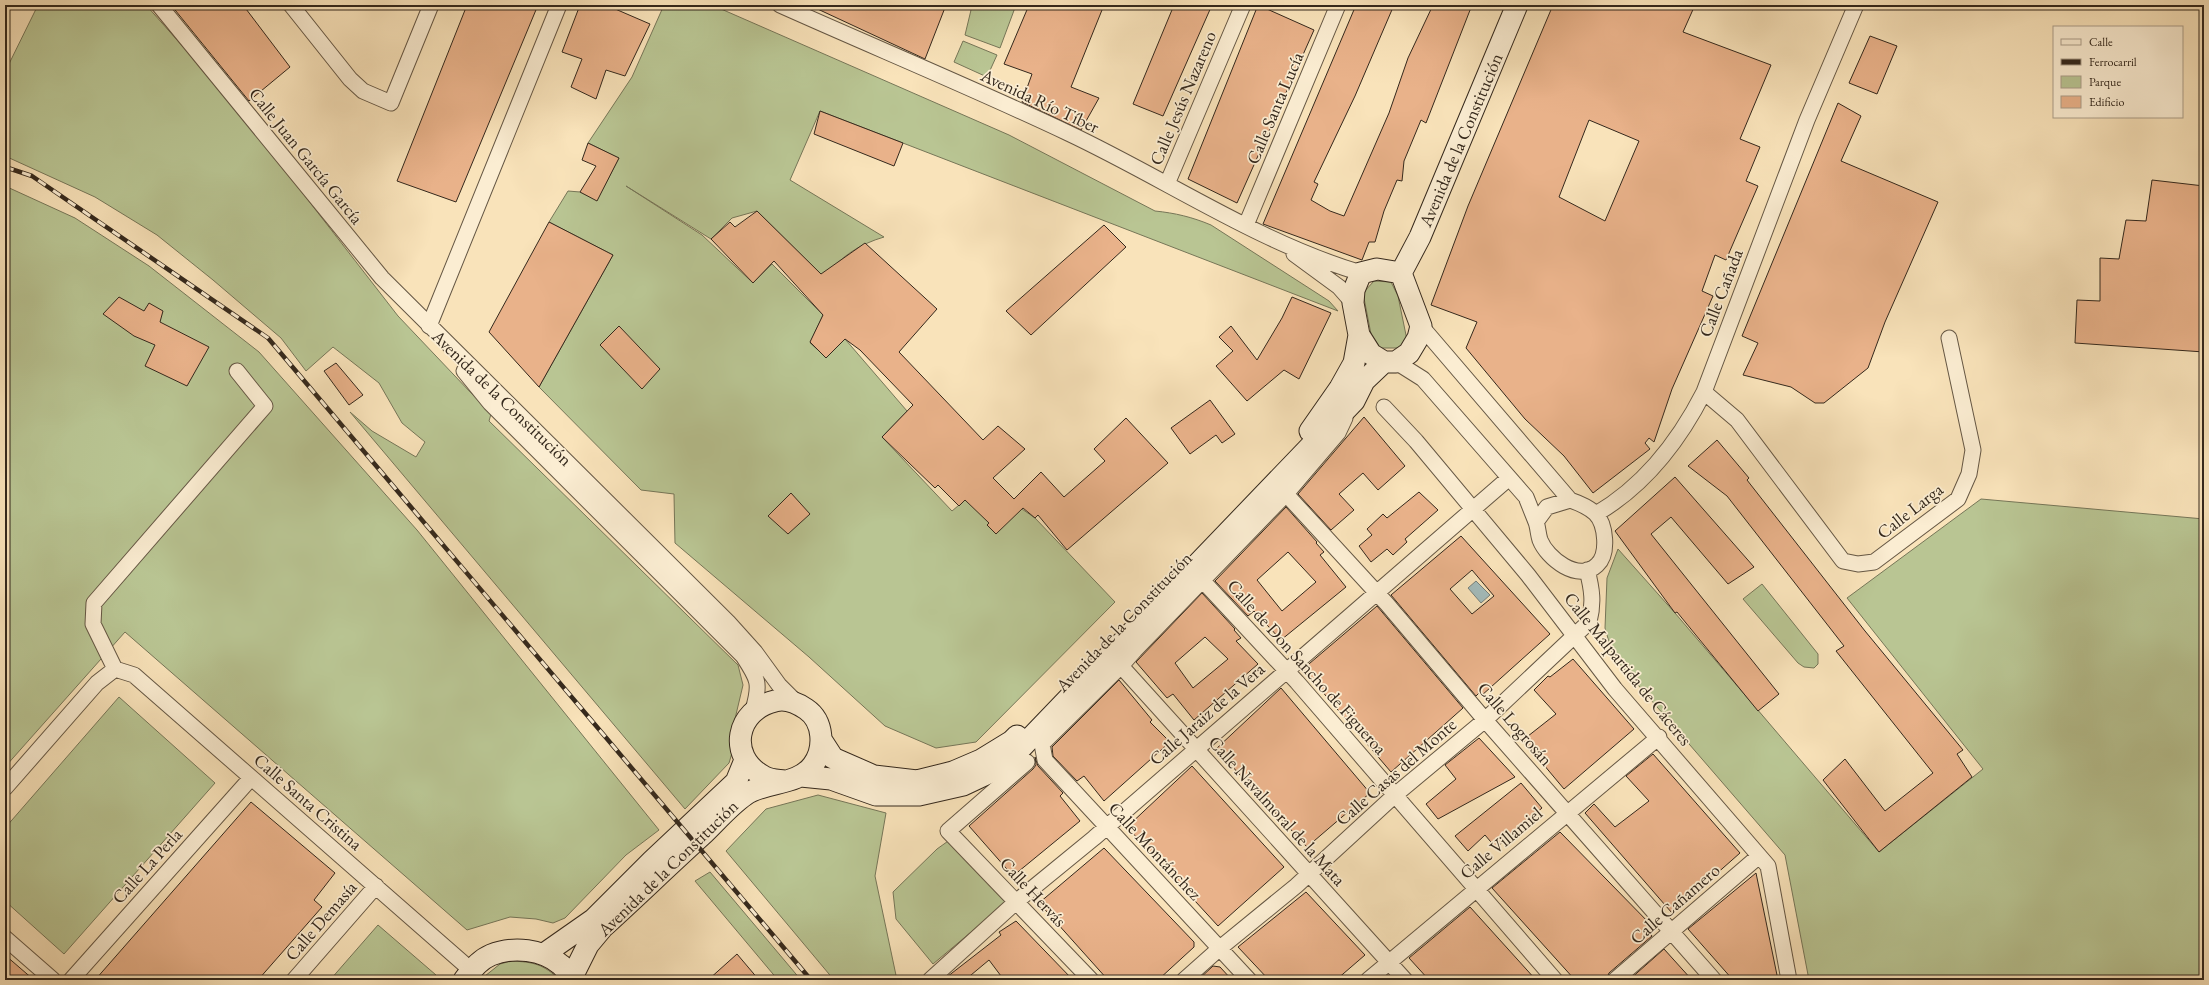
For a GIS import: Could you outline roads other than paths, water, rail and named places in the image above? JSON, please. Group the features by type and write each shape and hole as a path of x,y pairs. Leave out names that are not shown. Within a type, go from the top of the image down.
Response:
{"main road":[{"name":"Avenida de la Constitución","path":"1401,273 1420,237 1517,5"},
{"path":"1377,269 1401,273 1421,326 1418,338 1409,353 1390,362 1371,354 1359,335 1353,303 1354,290 1361,273 1377,269"},
{"name":"Avenida de la Constitución","path":"822,741 833,758 874,776 917,781 954,772 981,760 1012,741 1116,630 1314,427 1354,363 1359,335"},
{"name":"Avenida de la Constitución","path":"572,979 588,945 604,927 745,794 792,778 831,779 876,795 919,795 964,785 997,769 1018,751 1354,401 1364,381 1390,362"},
{"path":"779,700 797,703 809,711 818,724 822,741 820,753 813,766 792,778 765,777 752,769 745,760 741,750 740,735 745,721 753,710 763,704 779,700"},
{"name":"Avenida de la Constitución","path":"544,954 594,919 652,861 736,782 745,760"},
{"path":"467,975 491,955 516,949 544,954 562,965 572,979"}],"street":[{"name":"Calle Juan García García","path":"159,5 382,278 429,326"},
{"path":"291,5 350,78 363,91 391,103 431,5"},
{"path":"429,326 559,5"},
{"name":"Avenida Río Tíber","path":"780,5 1068,133 1280,242 1322,261 1361,273"},
{"name":"Calle Jesús Nazareno","path":"1167,184 1243,5"},
{"name":"Calle Cañada","path":"1596,514 1617,502 1668,452 1690,420 1704,392 1807,120 1856,5"},
{"name":"Calle Santa Lucía","path":"1246,225 1336,6"},
{"name":"Avenida Río Tíber","path":"1280,242 1316,272 1339,287 1353,303"},
{"name":"Avenida de la Constitución","path":"429,326 728,622 755,652 779,686 797,703"},
{"name":"Avenida de la Constitución","path":"429,326 490,404 743,656 757,678 758,694 753,710"},
{"path":"1390,362 1423,378 1526,497 1536,522 1540,541 1553,558 1571,570 1587,570 1597,565 1604,553 1603,532 1596,514 1582,504 1570,500 1421,326"},
{"name":"Calle Larga","path":"1704,392 1737,420 1843,561 1858,564 1874,562 1958,499 1969,474 1973,450 1949,338"},
{"path":"5,788 98,683 116,669 93,624 94,603 265,406 237,371"},
{"name":"Avenida de la Constitución","path":"1042,744 1121,666 1286,494 1338,433 1354,401"},
{"name":"Calle Malpartida de Cáceres","path":"1384,407 1416,441 1528,575 1616,689 1659,737 1768,866 1789,980"},
{"name":"Calle Jaraiz de la Vera","path":"930,980 1017,901 1107,827 1471,508 1509,478"},
{"name":"Calle Logrosán","path":"1286,494 1376,592 1485,720 1671,933 1714,980"},
{"path":"1536,522 1546,507 1570,500"},
{"name":"Calle Casas del Monte","path":"1184,980 1309,874 1396,795 1485,720 1589,622 1593,606 1592,586 1587,570"},
{"name":"Calle de Don Sancho de Figueroa","path":"1202,580 1285,670 1396,795 1555,980"},
{"name":"Calle Navalmoral de la Mata","path":"1121,666 1195,750 1405,980"},
{"name":"Calle Santa Cristina","path":"116,669 134,675 376,886 467,975"},
{"name":"Calle Villamiel","path":"1368,980 1659,737"},
{"name":"Calle Montánchez","path":"1042,744 1045,760 1249,980"},
{"name":"Calle Hervás","path":"1027,762 948,831 1017,901 1090,980"},
{"name":"Calle La Perla","path":"71,980 251,778"},
{"name":"Calle Cañamero","path":"1614,980 1671,933 1759,856"},
{"name":"Calle Demasía","path":"294,980 376,886"},
{"path":"5,938 53,980"}],"water":[{"path":"1476,581 1490,595 1481,603 1468,588"}],"railway":[{"path":"5,167 32,176 268,338 811,980"}]}
